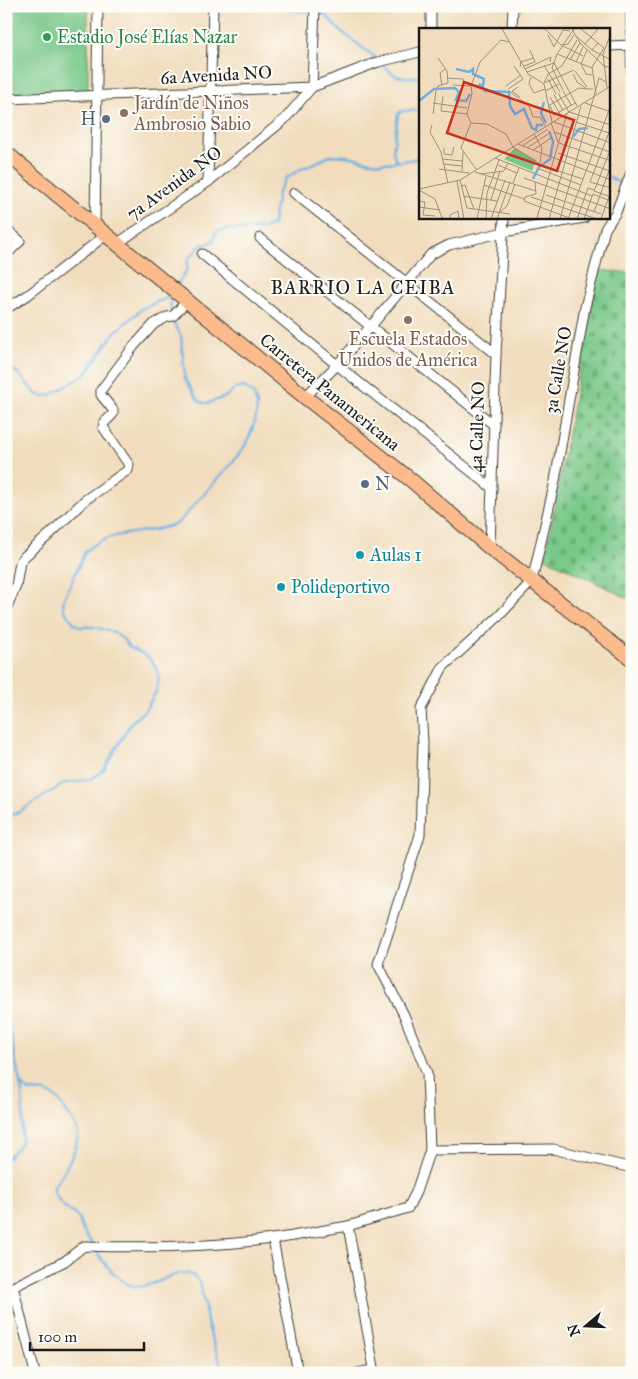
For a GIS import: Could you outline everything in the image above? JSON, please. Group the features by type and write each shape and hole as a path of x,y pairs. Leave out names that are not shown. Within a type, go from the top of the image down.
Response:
{"highway":[{"name":"Carretera Panamericana","path":"8,159 118,243 305,397 411,480 490,548 632,659"}],"street":[{"path":"6,309 28,294 101,230 96,96 98,6"},
{"path":"208,182 213,6"},
{"path":"312,87 314,6"},
{"path":"431,6 431,28"},
{"path":"512,28 513,6"},
{"path":"631,6 632,150"},
{"path":"610,46 631,45"},
{"name":"6a Avenida NO","path":"6,99 312,87 378,62 419,52"},
{"name":"7a Avenida NO","path":"118,243 208,182 285,119 312,87"},
{"name":"3a Calle NO","path":"613,212 632,170"},
{"path":"294,193 496,354"},
{"name":"4a Calle NO","path":"490,548 496,354 504,219"},
{"path":"305,397 337,364 430,254 450,245 504,232 578,219"},
{"name":"3a Calle NO","path":"532,581 555,481 585,307 605,229 610,219"},
{"path":"6,229 20,241 6,255"},
{"path":"260,238 494,425"},
{"path":"202,254 492,488"},
{"path":"6,609 16,586 20,562 25,556 85,500 128,470 129,465 103,427 104,423 113,414 113,410 100,395 101,390 134,346 154,324 173,316 178,294"},
{"path":"10,1288 65,1261 84,1246 176,1246 273,1239 348,1226 408,1208 416,1192 430,1150 427,1073 404,1014 378,964 420,835 423,742 422,709 443,667 498,616 532,581"},
{"path":"430,1150 553,1149 632,1168"},
{"path":"348,1226 375,1371 357,1373"},
{"path":"273,1239 298,1373"},
{"path":"6,1306 9,1301 10,1288"},
{"path":"10,1288 35,1373"}],"green space":[{"name":"Estadio José Elías Nazar","path":"6,6 88,6 88,93 6,93"},
{"path":"598,270 632,273 632,600 545,558"}],"waterway":[{"path":"282,6 287,9 312,12"},
{"path":"317,12 326,15 337,28 377,59"},
{"path":"381,63 395,75 419,77"},
{"path":"396,161 393,151 398,114 402,111 419,110"},
{"path":"176,287 187,269 188,258 202,245 213,241 216,232 230,229 262,228 273,224 278,193 285,179 299,170 330,156 337,155 381,163 419,158"},
{"path":"610,178 623,185"},
{"path":"6,371 16,371 36,394 42,396 51,395 85,375 114,333 143,308 169,297"},
{"path":"6,817 19,812 65,783 88,780 96,776 104,769 131,723 146,709 156,692 159,679 156,667 148,657 129,647 114,632 94,627 80,627 75,624 64,610 63,601 85,552 94,544 105,539 155,530 178,523 232,463 247,443 252,430 257,404 253,393 244,387 234,389 225,397 209,403 203,403 198,400 185,379 181,336 172,320 170,297"},
{"path":"6,1013 22,1092 23,1114 21,1142 6,1159"},
{"path":"20,1084 29,1091 46,1092 52,1095 58,1100 77,1130 78,1137 74,1152 54,1186 54,1192 62,1205 79,1218 82,1229 92,1244"},
{"path":"95,1249 116,1276 133,1286 150,1284 185,1273 192,1275 198,1280 209,1328 224,1373"}],"place":[{"name":"Estadio José Elías Nazar","path":"47,37"},
{"name":"Jardín de Niños Ambrosio Sabio","path":"124,113"},
{"name":"H","path":"106,119"},
{"name":"Escuela Estados Unidos de América","path":"408,320"},
{"name":"N","path":"365,484"},
{"name":"Aulas 1","path":"360,555"},
{"name":"Polideportivo","path":"281,587"}],"district":[{"name":"BARRIO LA CEIBA","path":"363,287"}]}
